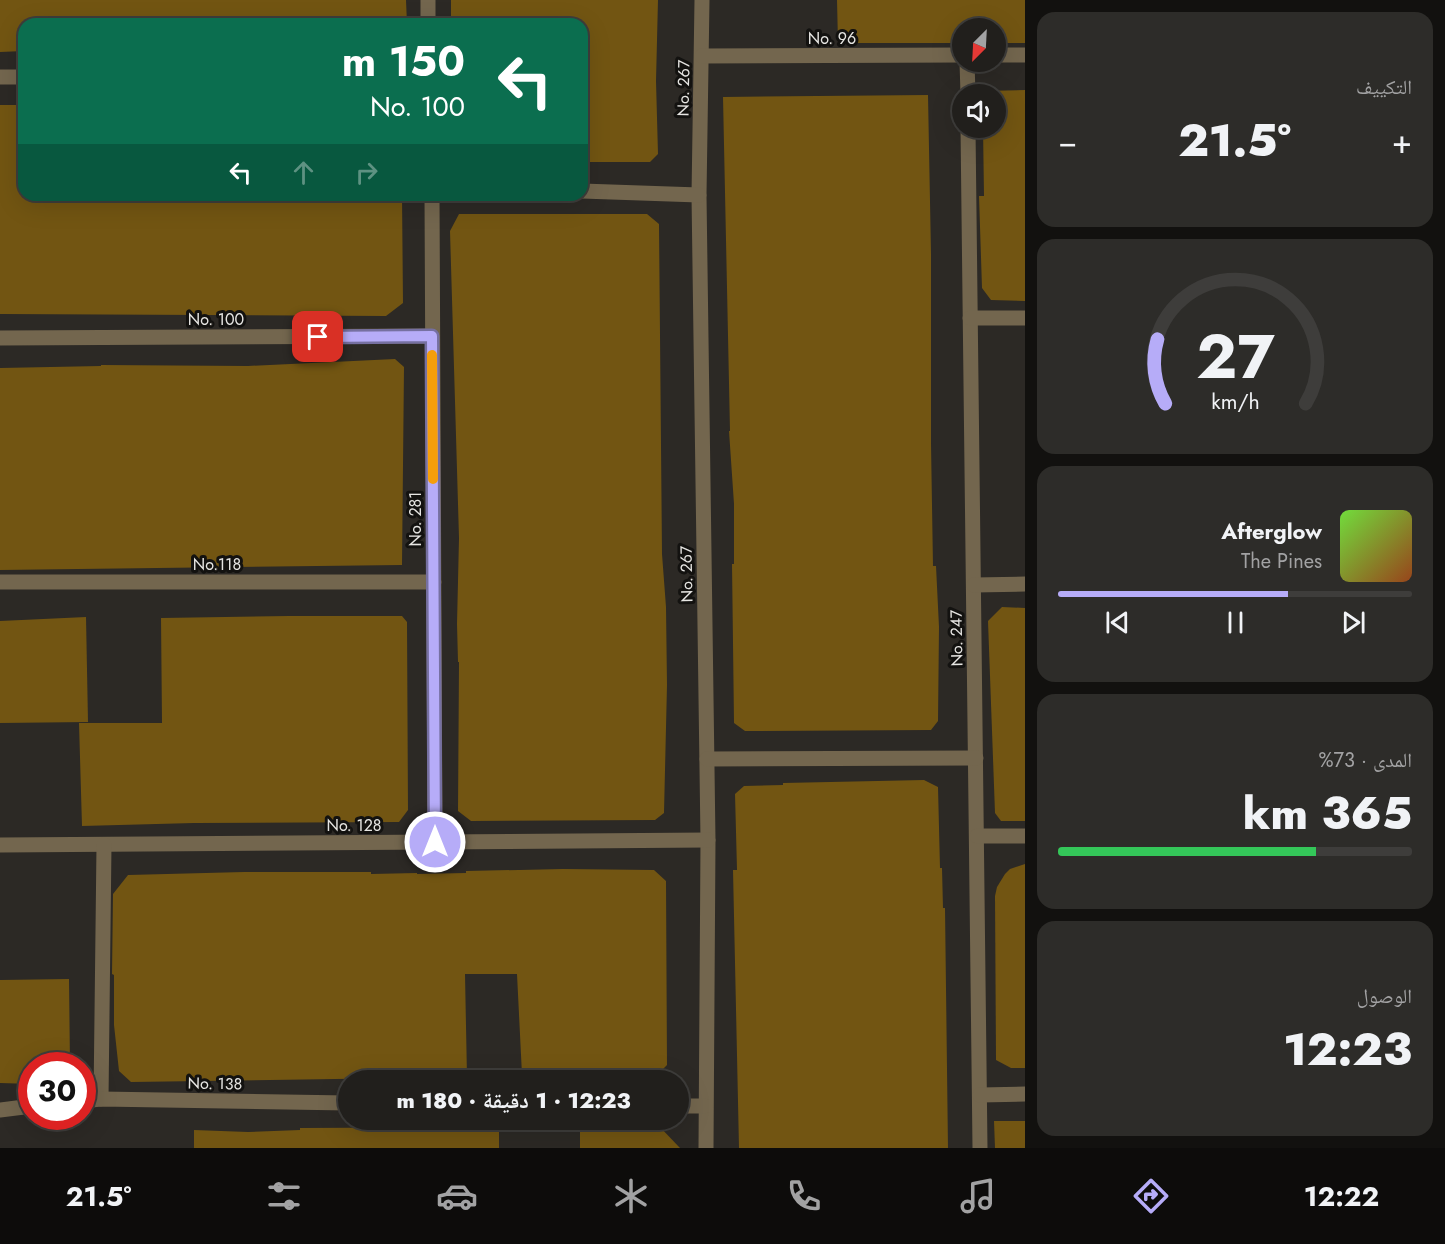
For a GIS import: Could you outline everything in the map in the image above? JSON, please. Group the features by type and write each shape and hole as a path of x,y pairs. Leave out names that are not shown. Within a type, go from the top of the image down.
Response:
{"street":[{"path":"428,0 428,18"},
{"name":"No. 267","path":"702,0 699,195 708,840 706,1148"},
{"name":"No. 96","path":"702,56 952,55"},
{"path":"1006,55 1025,55"},
{"path":"0,77 18,77"},
{"name":"No. 247","path":"968,138 980,1148"},
{"path":"588,191 699,195"},
{"name":"No. 281","path":"432,201 435,842"},
{"path":"970,318 1025,318"},
{"name":"No. 100","path":"0,338 432,336"},
{"name":"No.118","path":"0,582 434,582"},
{"path":"974,585 1025,584"},
{"path":"707,759 976,758"},
{"path":"977,836 1025,836"},
{"name":"No. 128","path":"0,845 708,840"},
{"path":"101,1099 104,844"},
{"path":"980,1095 1025,1094"},
{"name":"No. 138","path":"96,1100 338,1102"},
{"path":"689,1106 705,1106"},
{"path":"0,1110 18,1108"}],"building":[{"path":"0,0 406,0 407,18 18,18 18,51 0,52"},
{"path":"451,0 658,0 656,81 658,154 650,162 588,162 588,18 451,18"},
{"path":"837,0 1025,0 1025,43 1006,43 1006,18 952,18 952,43 838,43"},
{"path":"1006,90 1025,90 1025,301 991,300 982,288 979,196 984,196 983,138 1006,138"},
{"path":"928,95 931,443 933,566 936,566 939,627 938,721 931,730 745,731 734,723 732,564 734,564 734,504 729,431 723,97"},
{"path":"0,105 18,105 18,201 402,201 403,303 386,316 0,314"},
{"path":"459,214 647,214 659,224 662,554 666,607 667,685 664,813 655,820 471,821 458,811 459,538 450,231"},
{"path":"395,359 404,367 402,565 0,570 0,368 101,365 248,366"},
{"path":"1002,607 1025,608 1025,821 1001,821 995,813 988,621"},
{"path":"402,616 407,622 408,810 399,822 82,826 79,723 162,723 161,618"},
{"path":"86,617 88,722 0,723 0,621"},
{"path":"924,780 938,787 940,868 942,868 943,908 945,908 948,1148 739,1148 733,870 737,870 735,794 744,786 783,785 783,783"},
{"path":"1025,864 1025,1068 1011,1068 996,1060 995,896 997,887 1005,874 1010,869"},
{"path":"654,870 666,881 667,1065 662,1070 522,1070 517,974 465,974 467,1070 338,1070 338,1079 131,1082 119,1071 114,1025 114,975 112,974 113,894 128,875 244,872 417,874 466,873 466,871"},
{"path":"69,979 70,1052 18,1052 18,1084 0,1083 0,980"},
{"path":"994,1121 1025,1121 1025,1148 995,1148"},
{"path":"300,1128 499,1130 499,1148 194,1148 194,1130 248,1132 300,1130"},
{"path":"580,1130 663,1130 680,1148 580,1148"}],"slow traffic":[{"path":"432,355 433,479"}],"route":[{"path":"318,337 432,336 435,842"}]}
